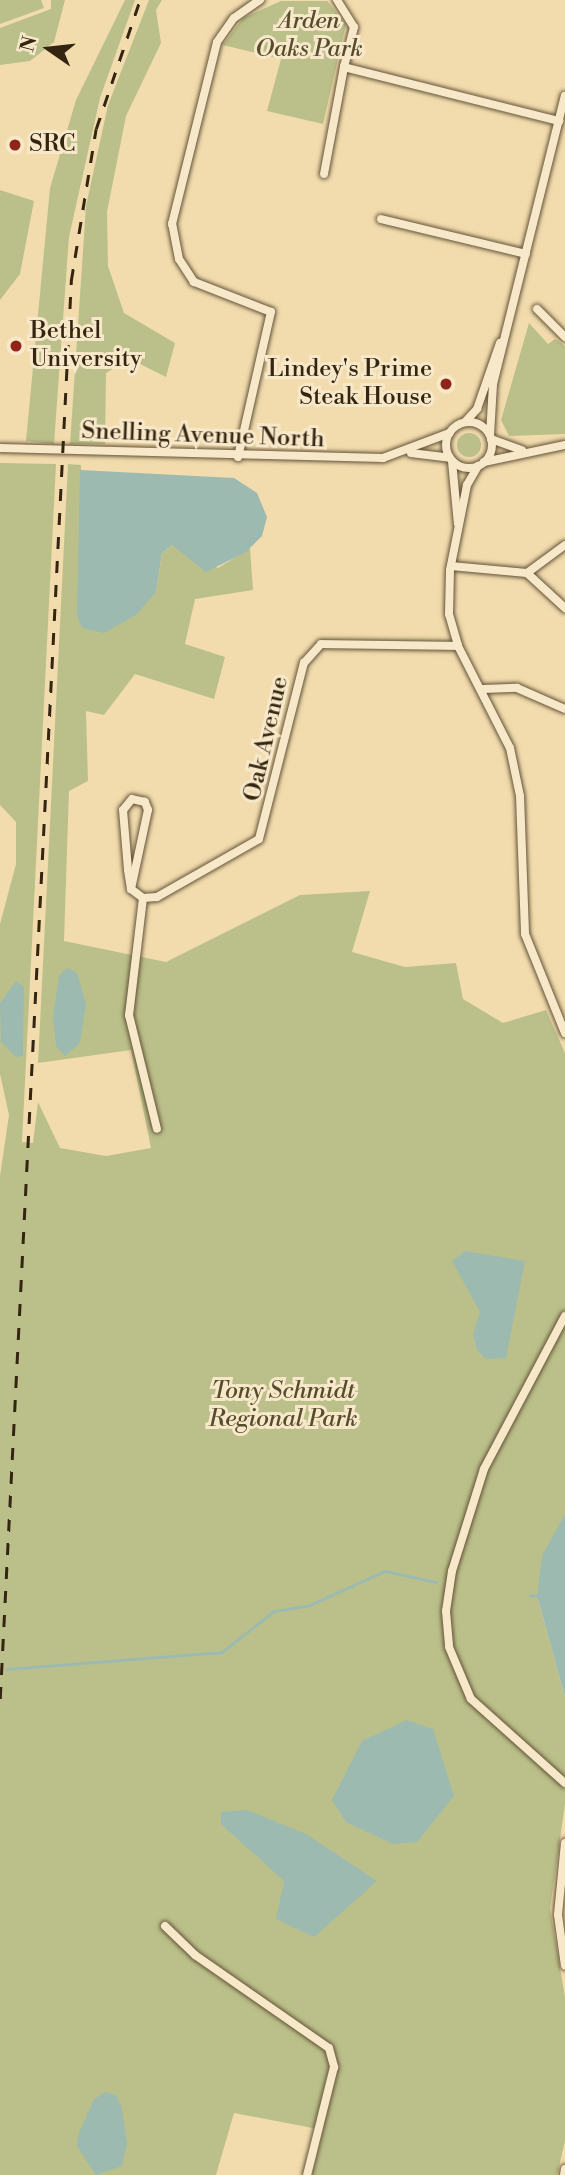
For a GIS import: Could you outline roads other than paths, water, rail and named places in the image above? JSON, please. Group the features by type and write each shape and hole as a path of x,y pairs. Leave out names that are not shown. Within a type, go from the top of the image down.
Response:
{"street":[{"path":"238,457 271,312 207,293 194,282 179,259 172,224 217,42 234,18 260,0"},
{"path":"324,174 354,27 337,0"},
{"path":"344,67 559,121"},
{"path":"565,96 492,384 490,437 459,531 451,566 449,614 458,646 483,689 516,769 528,949 565,1033"},
{"path":"381,219 526,254"},
{"path":"537,309 565,337"},
{"path":"505,331 477,409 465,422 490,437 525,450"},
{"name":"Snelling Avenue North","path":"405,453 449,433 465,422"},
{"path":"449,433 459,531"},
{"path":"481,464 525,450 565,445"},
{"name":"Snelling Avenue North","path":"0,448 238,457 405,453 481,464"},
{"path":"527,573 565,545"},
{"path":"451,566 527,573 565,608"},
{"name":"Oak Avenue","path":"143,898 157,897 259,839 304,663 321,644 458,646"},
{"path":"483,689 516,688 565,709"},
{"path":"131,889 148,810 136,798 123,810 131,889 143,898 129,1015 156,1129"},
{"path":"565,1316 484,1469 452,1570 446,1611 449,1647 471,1699 565,1783"},
{"path":"565,1843 558,1915 565,1966"},
{"path":"165,1926 195,1955 326,2043 334,2067 307,2175"},
{"path":"564,2175 565,2169"}],"water":[{"path":"80,470 234,478 257,493 267,517 262,536 246,552 206,572 172,545 162,553 156,592 136,615 104,633 82,628 77,616"},
{"path":"67,968 77,973 86,1004 80,1043 65,1056 56,1046 53,1017 59,976"},
{"path":"16,981 24,987 23,1056 16,1057 1,1042 0,1003"},
{"path":"465,1251 525,1261 506,1358 486,1359 477,1350 473,1334 480,1312 452,1261"},
{"path":"565,1514 565,1697 537,1596 542,1556"},
{"path":"407,1720 433,1729 454,1796 417,1842 393,1844 346,1822 332,1800 362,1741"},
{"path":"247,1810 306,1834 377,1881 314,1937 276,1919 284,1881 221,1824 221,1812"},
{"path":"105,2092 116,2095 122,2108 127,2143 122,2166 96,2175 77,2146 78,2135 94,2099"}],"waterway":[{"path":"7,1669 222,1652 274,1611 310,1605 385,1571 436,1582"},
{"path":"530,1595 537,1596"}],"railway":[{"path":"0,1699 71,281 96,129 140,0"}],"place":[{"name":"SRC","path":"15,145"},
{"name":"Bethel University","path":"16,346"},
{"name":"Lindey's Prime Steak House","path":"446,384"}],"park label":[{"name":"Arden Oaks Park","path":"309,36"},
{"name":"Tony Schmidt Regional Park","path":"283,1406"}]}
